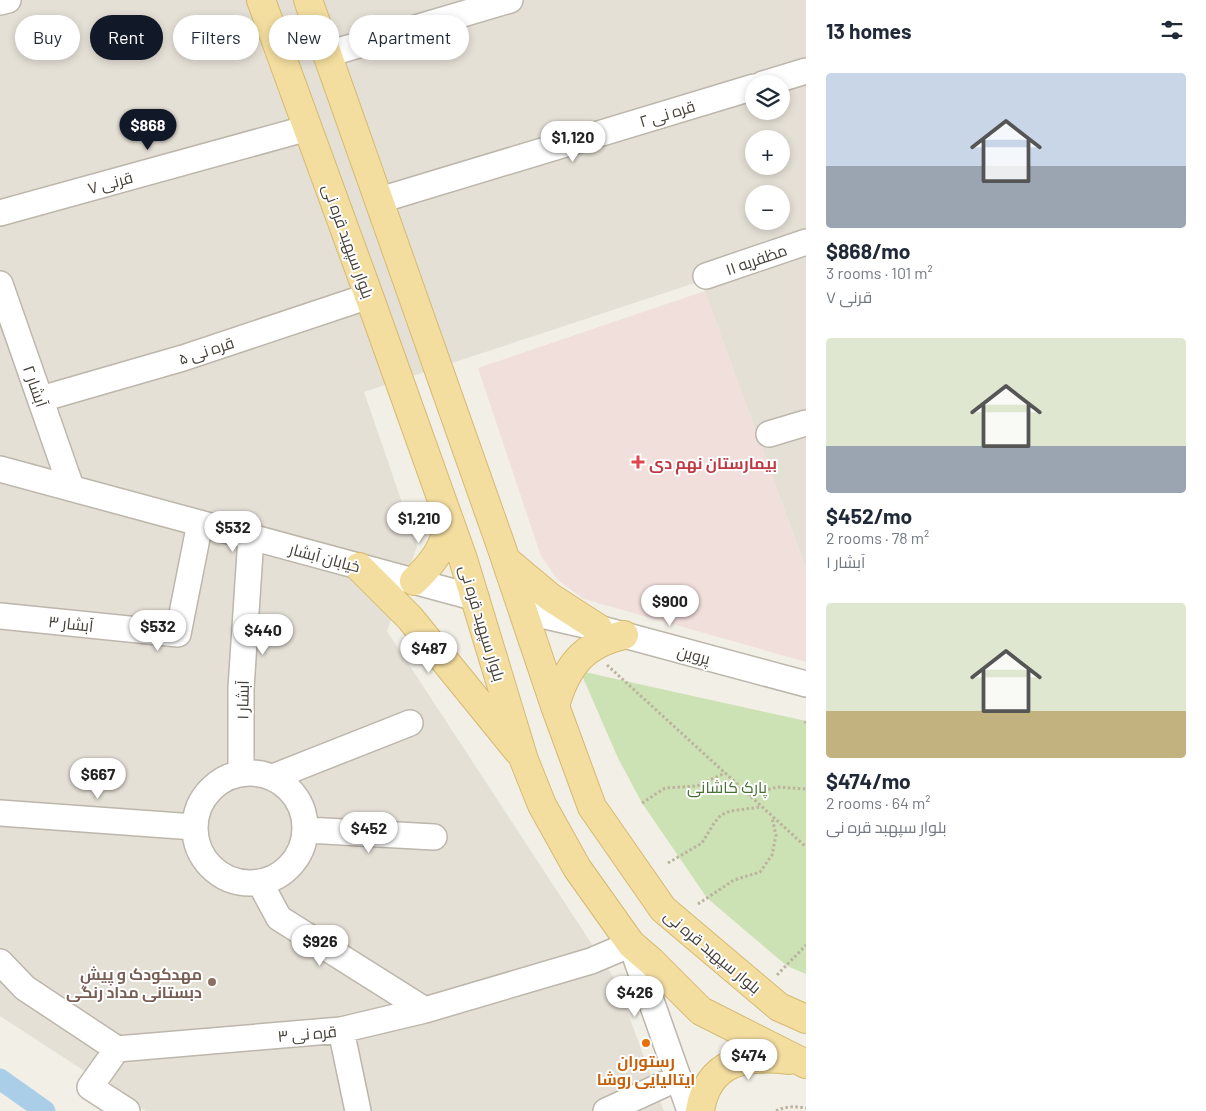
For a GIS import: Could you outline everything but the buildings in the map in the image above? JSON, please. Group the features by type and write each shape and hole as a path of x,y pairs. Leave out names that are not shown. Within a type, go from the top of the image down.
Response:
{"main road":[{"name":"بلوار سپهبد قره نی","path":"260,0 450,522 476,598 524,760 542,805 578,868 631,944 652,962 701,1011 802,1062"},
{"name":"بلوار سپهبد قره نی","path":"308,0 314,15"},
{"name":"بلوار سپهبد قره نی","path":"330,60 524,611 555,706 592,807 662,909 779,1006 806,1019"},
{"path":"414,581 431,565 443,545 450,522"},
{"path":"506,560 550,597 593,639 608,639 624,635"},
{"path":"359,567 414,623 524,760"},
{"path":"476,598 524,611"},
{"path":"555,706 561,685 573,664 593,639"},
{"path":"700,1111 712,1078 730,1065 764,1057 802,1062"}],"street":[{"path":"0,2 8,0"},
{"path":"339,51 510,0"},
{"path":"790,76 806,72"},
{"name":"قره نی ۲","path":"380,200 745,90"},
{"name":"قرنی ۷","path":"0,213 308,128"},
{"name":"مظفریه ۱۱","path":"706,276 806,242"},
{"name":"آبشار ۲","path":"0,284 71,487"},
{"name":"قره نی ۵","path":"41,399 183,358 369,296"},
{"path":"769,434 806,423"},
{"name":"خیابان آبشار","path":"0,469 476,598"},
{"name":"آبشار ۳","path":"0,616 178,634 200,524"},
{"name":"آبشار ۱","path":"241,774 241,688 252,537"},
{"path":"524,611 593,639"},
{"name":"پروین","path":"624,635 806,684"},
{"path":"273,777 410,723"},
{"path":"252,772 273,777 291,790 303,808 306,830 301,851 289,869 270,881 249,884 227,880 210,867 198,849 194,827 199,805 212,788 230,776 252,772"},
{"path":"0,813 194,827"},
{"path":"306,830 434,837"},
{"path":"260,883 279,918 425,1010"},
{"path":"631,944 690,1111"},
{"name":"قره نی ۳","path":"117,1049 341,1030 425,1010 591,961 631,944"},
{"path":"0,962 25,988 117,1049 90,1087 127,1111"},
{"path":"341,1030 358,1111"},
{"path":"606,1111 678,1078"}],"path":[{"path":"593,639 620,676 806,847"},
{"path":"642,803 665,788 697,786 725,773"},
{"path":"749,795 777,787 805,789 806,784"},
{"path":"668,863 702,843 721,815 730,811 762,807"},
{"path":"698,904 734,880 760,872 772,855 776,835 772,816"},
{"path":"776,975 806,945"},
{"path":"776,1111 794,1106 806,1108"}],"shaded area":[{"path":"0,0 806,0 806,569 701,281 364,392 417,546 387,631 616,981 664,1111 146,1111 0,1016"},
{"name":"بیمارستان نهم دی","path":"705,291 806,569 806,662 584,599 558,580 541,556 478,368"}],"green space":[{"name":"پارک کاشانی","path":"580,671 806,721 806,974 787,966 707,898 642,803 618,758"}],"waterway":[{"path":"0,1079 45,1111"}],"place":[{"name":"بیمارستان نهم دی","path":"638,462"},
{"name":"مهدکودک و پیش دبستانی مداد رنگی","path":"212,982"},
{"name":"رستوران ایتالیایی روشا","path":"646,1043"}]}
